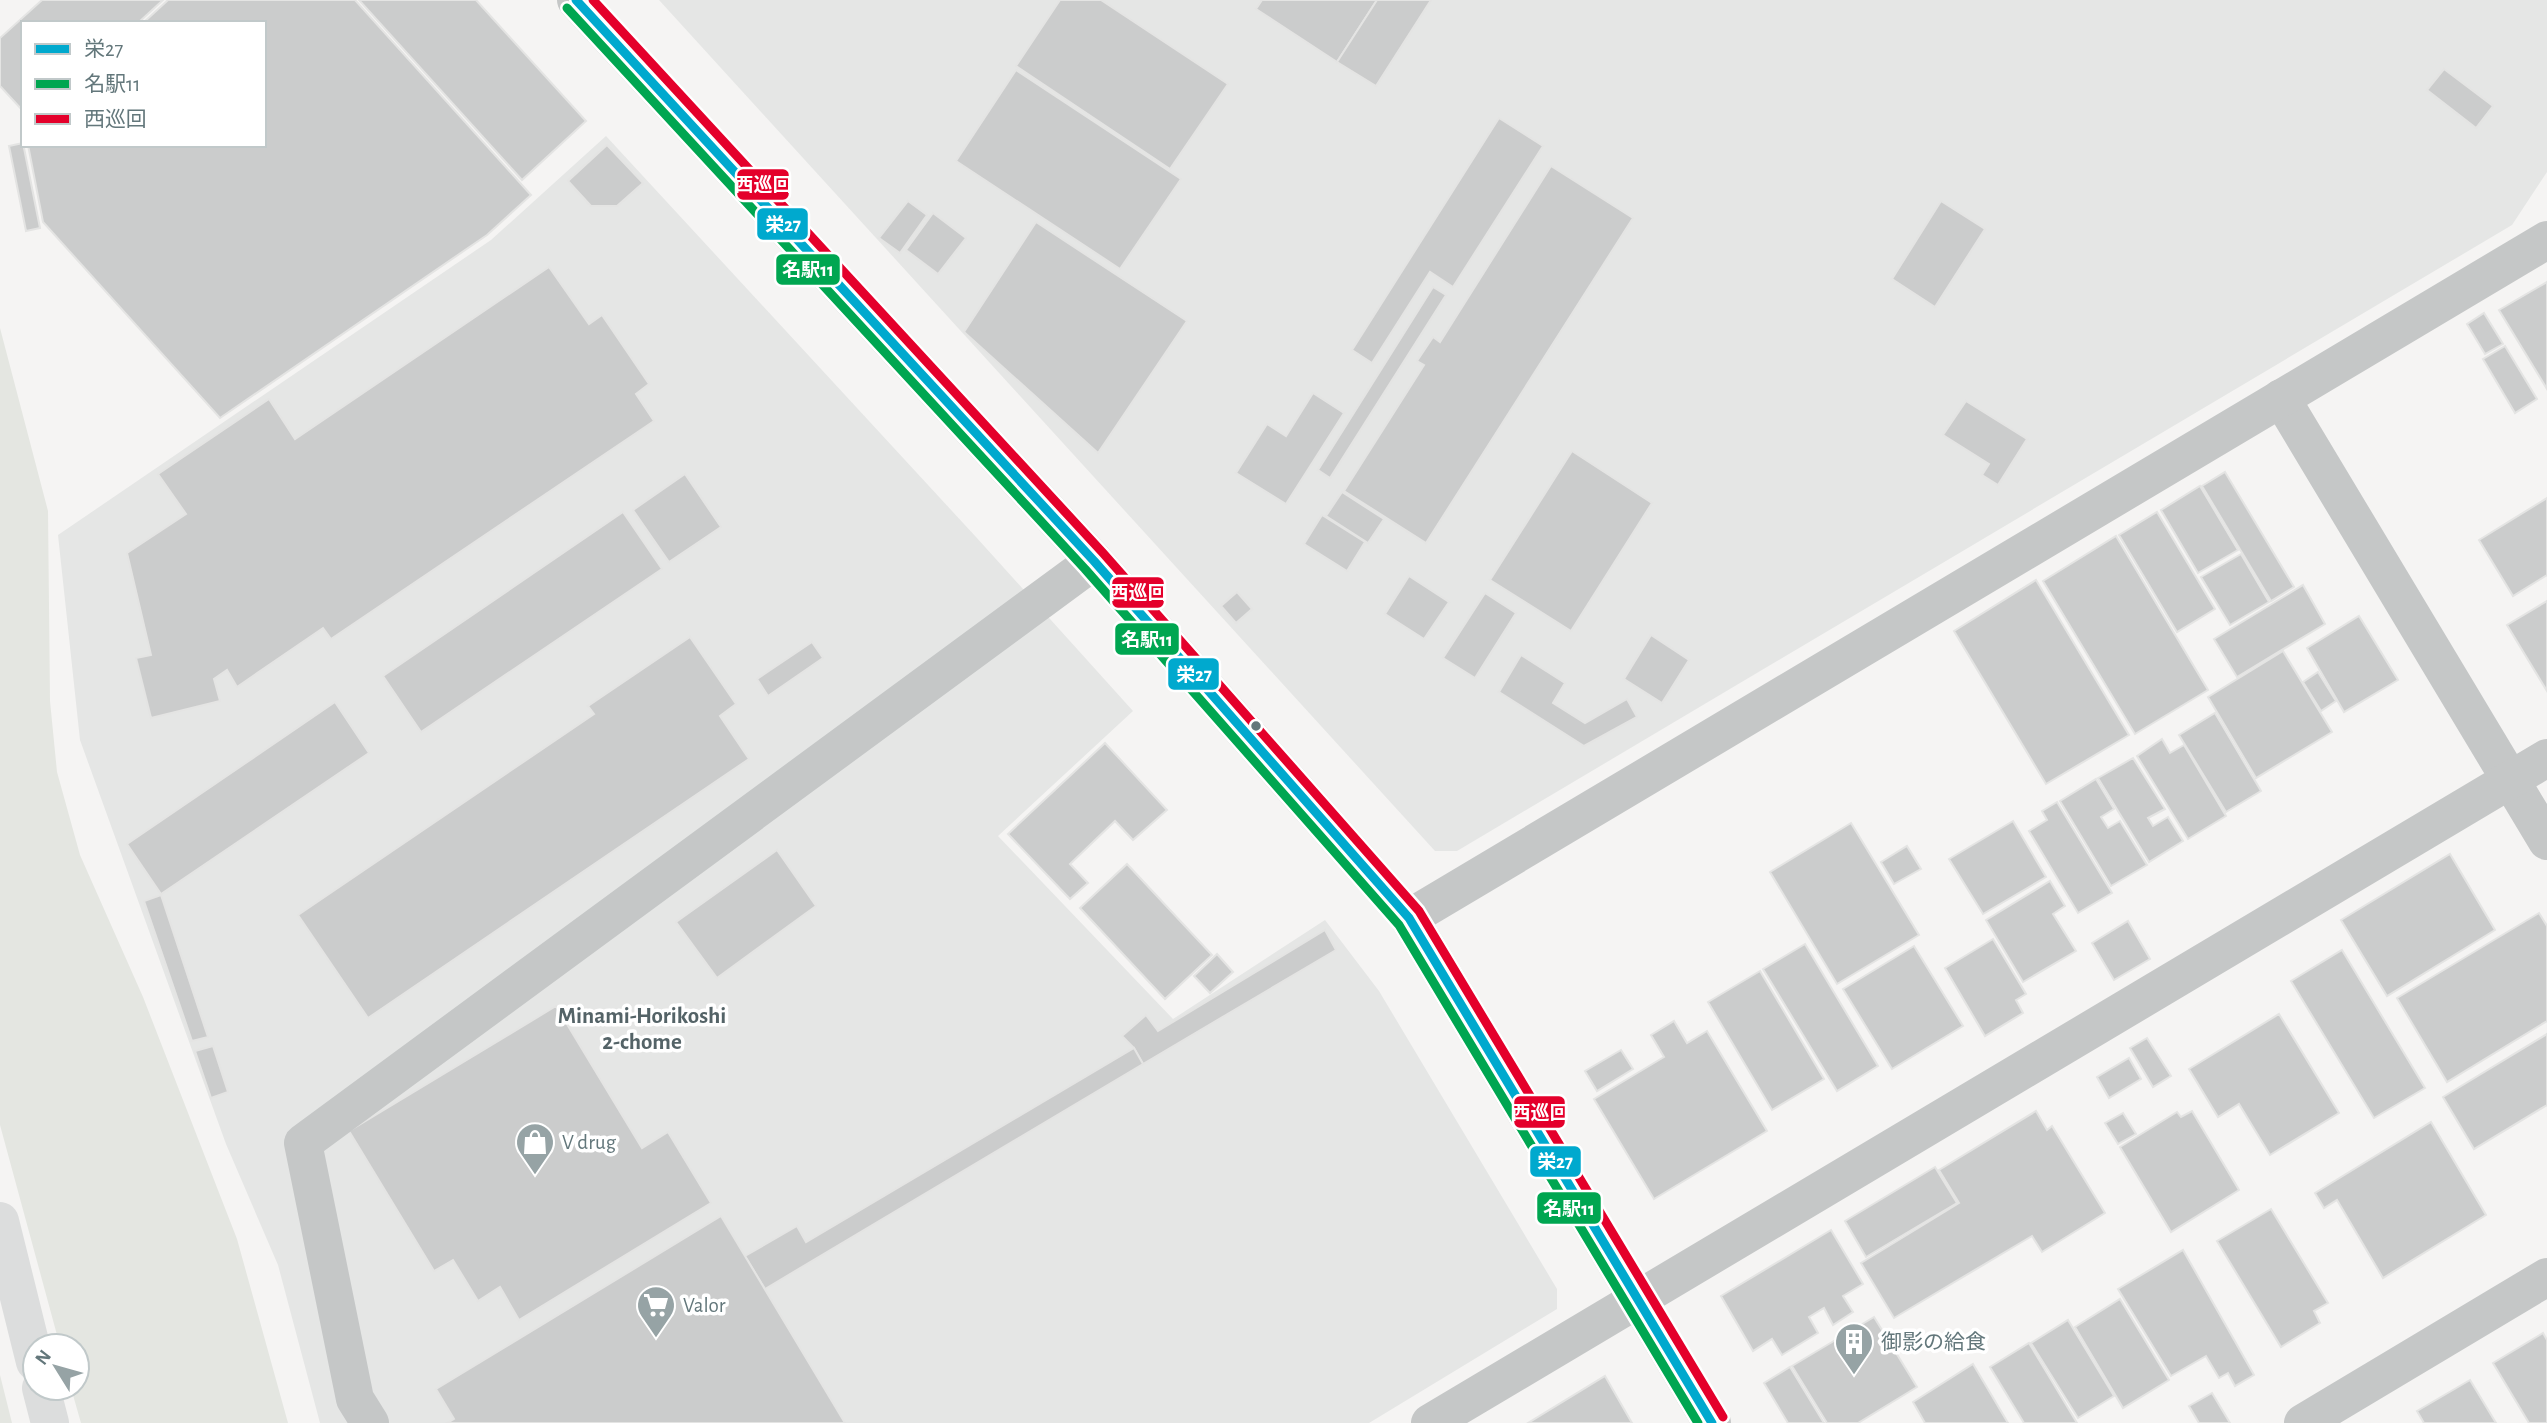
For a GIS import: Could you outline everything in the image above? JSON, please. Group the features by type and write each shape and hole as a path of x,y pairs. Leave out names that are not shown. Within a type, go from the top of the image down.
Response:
{"main road":[{"path":"0,1221 28,1332"},
{"path":"45,1402 50,1423"}],"street":[{"path":"576,0 1094,561 1409,918 1712,1423"},
{"path":"1409,918 2534,248 2547,217"},
{"path":"2281,398 2547,841"},
{"path":"370,1423 355,1399 303,1143 1094,561"},
{"path":"1430,1423 2547,758"},
{"path":"2303,1423 2547,1278"}],"shaded area":[{"path":"659,0 2547,0 2547,172 2512,225 1457,851 1435,851"},
{"path":"606,136 1133,711 998,836 1173,1019 1325,920 1379,991 1557,1289 1557,1309 1369,1423 320,1423 278,1265 226,1144 80,740 58,535 491,240"},
{"path":"0,328 48,511 50,701 57,772 80,855 143,997 237,1239 288,1423 81,1423 75,1402 91,1402 91,1332 56,1332 0,1125"},
{"path":"0,1375 12,1423 0,1423"}],"building":[{"path":"42,0 163,0 140,21 21,21 21,109 0,86 0,38"},
{"path":"168,0 355,0 531,195 487,235 220,418 43,222 28,147 266,147 266,21 145,21"},
{"path":"359,0 476,0 586,121 522,180"},
{"path":"1060,0 1101,0 1228,84 1170,169 1016,66"},
{"path":"1262,0 1377,0 1337,62 1256,9"},
{"path":"1377,0 1431,0 1376,86 1337,62"},
{"path":"2444,69 2493,106 2476,128 2427,90"},
{"path":"1016,70 1181,179 1120,269 956,161"},
{"path":"1499,118 1543,146 1453,287 1430,272 1372,363 1352,350"},
{"path":"21,143 21,147 24,147 40,228 26,231 9,146"},
{"path":"607,145 643,183 617,206 591,206 568,181"},
{"path":"1551,166 1633,218 1426,543 1344,491 1424,365 1417,361 1433,337 1440,342"},
{"path":"908,201 927,215 900,253 879,238"},
{"path":"1941,201 1985,229 1935,307 1892,279"},
{"path":"933,213 966,238 938,274 906,250"},
{"path":"1036,222 1187,321 1098,453 964,332"},
{"path":"549,267 589,324 602,315 649,384 636,394 654,421 331,639 323,628 237,687 227,670 214,679 220,701 151,718 136,658 151,655 127,553 186,514 158,474 269,399 295,439"},
{"path":"2547,282 2547,389 2499,310"},
{"path":"1433,287 1446,295 1330,478 1318,470"},
{"path":"2484,313 2503,344 2485,354 2467,324"},
{"path":"2505,346 2537,399 2515,413 2483,359"},
{"path":"1313,393 1344,413 1286,504 1236,473 1267,424 1286,436"},
{"path":"1966,401 2027,439 1998,485 1982,475 1989,464 1943,435"},
{"path":"1572,451 1652,503 1571,631 1490,580"},
{"path":"2225,472 2294,587 2271,601 2202,486"},
{"path":"685,474 721,527 669,562 633,510"},
{"path":"2200,486 2238,550 2198,573 2161,510"},
{"path":"1342,492 1384,519 1368,543 1326,516"},
{"path":"2547,498 2547,575 2513,596 2479,540"},
{"path":"623,512 662,569 421,732 383,676"},
{"path":"2157,512 2215,609 2177,632 2119,535"},
{"path":"1322,515 1365,542 1347,571 1304,544"},
{"path":"2116,536 2208,690 2135,734 2043,581"},
{"path":"2241,554 2269,602 2230,625 2201,577"},
{"path":"1409,576 1449,602 1424,639 1385,614"},
{"path":"2036,580 2129,735 2046,784 1954,631"},
{"path":"2303,585 2325,624 2237,677 2214,639"},
{"path":"1237,592 1252,609 1236,623 1221,606"},
{"path":"1485,593 1516,613 1475,678 1443,658"},
{"path":"2547,601 2547,691 2507,625"},
{"path":"2359,616 2398,680 2344,712 2307,648"},
{"path":"1651,635 1689,660 1662,703 1624,679"},
{"path":"690,637 736,704 720,716 749,759 368,1018 298,915 594,714 588,706"},
{"path":"812,642 823,658 768,696 757,679"},
{"path":"2283,651 2332,732 2256,778 2208,697"},
{"path":"1521,655 1565,683 1553,703 1585,723 1627,699 1637,717 1584,746 1499,692"},
{"path":"2318,672 2336,701 2321,711 2303,682"},
{"path":"335,702 369,753 161,894 127,844"},
{"path":"2215,713 2261,791 2226,812 2179,735"},
{"path":"2162,739 2170,753 2184,745 2226,816 2188,839 2137,756"},
{"path":"1105,743 1167,810 1133,840 1115,821 1070,864 1088,883 1070,899 1008,834"},
{"path":"2133,758 2165,809 2148,818 2153,826 2168,817 2183,841 2149,862 2098,778"},
{"path":"2096,779 2114,809 2101,817 2108,828 2120,821 2147,865 2111,886 2060,801"},
{"path":"2057,802 2112,893 2078,913 2029,831 2047,820 2042,811"},
{"path":"2013,821 2046,877 1983,914 1949,859"},
{"path":"1851,823 1919,935 1837,984 1770,872"},
{"path":"1907,846 1921,869 1894,884 1881,862"},
{"path":"777,850 816,906 717,978 676,922"},
{"path":"2450,854 2495,930 2387,996 2341,920"},
{"path":"1127,864 1212,955 1165,999 1080,908"},
{"path":"2050,881 2065,906 2053,914 2076,951 2023,982 1986,920"},
{"path":"161,895 208,1037 192,1041 144,901"},
{"path":"2539,913 2547,926 2547,1021 2447,1082 2397,998"},
{"path":"2128,921 2150,959 2114,980 2092,943"},
{"path":"1325,930 1336,950 1143,1064 1134,1048 1122,1036 1146,1015 1158,1031"},
{"path":"1993,939 2026,994 2016,1000 2023,1013 1985,1036 1945,968"},
{"path":"1805,944 1878,1066 1837,1091 1763,969"},
{"path":"1914,946 1963,1026 1892,1069 1843,989"},
{"path":"2342,950 2425,1088 2374,1118 2291,981"},
{"path":"1217,954 1233,972 1210,993 1194,976"},
{"path":"1760,971 1824,1079 1772,1110 1708,1002"},
{"name":"V drug","path":"556,1006 642,1148 668,1132 711,1203 519,1320 500,1287 478,1301 453,1260 434,1271 349,1131"},
{"path":"2279,1014 2339,1113 2270,1155 2239,1104 2218,1117 2189,1069"},
{"path":"1674,1021 1687,1043 1707,1031 1767,1131 1654,1199 1594,1099 1664,1057 1651,1035"},
{"path":"2547,1034 2547,1105 2474,1149 2443,1097"},
{"path":"2147,1038 2171,1076 2153,1087 2130,1048"},
{"path":"213,1046 228,1092 211,1098 195,1051"},
{"path":"1134,1048 1143,1064 765,1289 745,1256 797,1226 806,1242"},
{"path":"1621,1050 1633,1069 1597,1091 1585,1071"},
{"path":"2129,1058 2141,1079 2109,1098 2097,1077"},
{"path":"2036,1111 2047,1130 2052,1126 2105,1213 2042,1252 2032,1236 1894,1318 1861,1263 1959,1203 1939,1170"},
{"path":"2192,1111 2239,1190 2171,1232 2120,1147 2177,1112 2181,1117"},
{"path":"2123,1113 2136,1134 2118,1144 2105,1123"},
{"path":"2431,1122 2486,1215 2383,1278 2337,1200 2324,1208 2315,1193"},
{"path":"1935,1167 1957,1203 1866,1257 1845,1221"},
{"path":"2271,1209 2328,1303 2314,1311 2320,1323 2281,1347 2217,1241"},
{"name":"Valor","path":"721,1216 845,1423 447,1423 454,1419 436,1389"},
{"path":"1831,1230 1863,1284 1843,1296 1853,1312 1833,1325 1824,1308 1809,1317 1818,1333 1782,1355 1772,1339 1753,1351 1721,1296"},
{"path":"2183,1250 2254,1375 2235,1386 2228,1373 2219,1378 2206,1356 2171,1376 2118,1289"},
{"path":"2120,1299 2169,1380 2123,1408 2075,1327"},
{"name":"御影の給食","path":"1874,1317 1917,1387 1858,1423 1827,1423 1792,1366"},
{"path":"2068,1320 2114,1396 2078,1418 2031,1343"},
{"path":"2543,1333 2547,1340 2547,1423 2529,1423 2493,1363"},
{"path":"2029,1343 2077,1423 2024,1423 1990,1367"},
{"path":"1973,1364 2008,1423 1925,1423 1913,1402"},
{"path":"1790,1367 1824,1423 1788,1423 1764,1383"},
{"path":"1605,1376 1632,1423 1528,1423"},
{"path":"2470,1380 2496,1423 2424,1423 2417,1411"},
{"path":"2212,1393 2230,1423 2199,1423 2189,1406"}],"transit line":[{"name":"栄27","path":"576,0 1094,561 1409,918 1712,1423"},
{"name":"西巡回","path":"593,0 1103,553 1419,911 1723,1417"},
{"name":"名駅11","path":"567,8 1085,569 1399,925 1698,1423"}],"place":[{"name":"V drug","path":"535,1176"},
{"name":"Valor","path":"656,1339"},
{"name":"御影の給食","path":"1854,1376"}],"district":[{"name":"Minami-Horikoshi 2-chome","path":"642,1028"}]}
